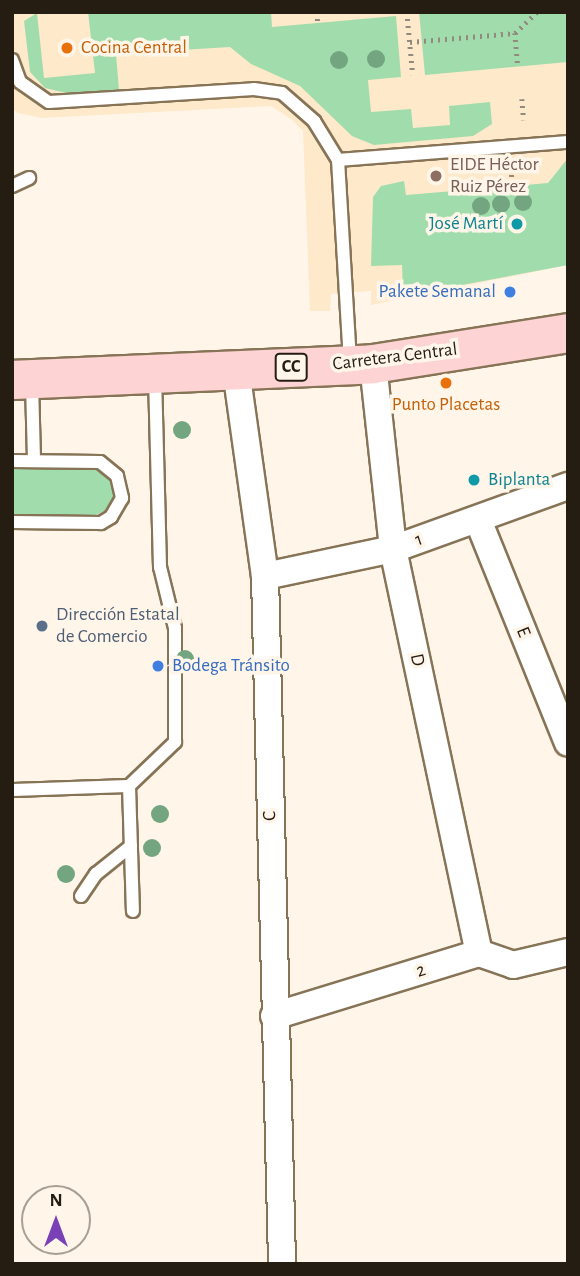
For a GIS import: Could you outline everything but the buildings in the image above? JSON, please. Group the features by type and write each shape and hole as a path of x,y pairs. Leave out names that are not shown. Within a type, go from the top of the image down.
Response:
{"main road":[{"name":"Carretera Central","path":"22,380 361,364 568,333"}],"street":[{"name":"D","path":"361,364 393,549 479,953"},
{"name":"C","path":"236,370 265,576 282,1264"},
{"name":"1","path":"265,576 393,549 568,486"},
{"name":"E","path":"478,520 568,743"},
{"path":"479,953 513,965 568,951"},
{"name":"2","path":"274,1016 479,953"}],"lane":[{"path":"12,60 20,82 48,102 254,89 282,93 314,121 338,160 361,364"},
{"path":"338,160 568,142"},
{"path":"12,186 29,178"},
{"path":"12,790 129,786 175,742 174,628 160,567 155,374"},
{"path":"22,380 34,461"},
{"path":"12,461 100,462 117,476 121,498 111,517 101,523 12,522"},
{"path":"129,786 134,911"},
{"path":"81,896 96,873 131,846"}],"path":[{"path":"317,12 318,23"},
{"path":"407,12 413,75"},
{"path":"410,42 515,33 537,12"},
{"path":"515,33 518,66"},
{"path":"522,99 524,120"}],"shaded area":[{"name":"EIDE Héctor Ruiz Pérez","path":"12,12 568,12 568,265 371,305 371,291 331,294 330,311 310,311 303,131 271,106 42,118 18,113 12,108"}],"green space":[{"path":"88,12 271,12 272,27 396,16 401,77 368,80 371,112 411,109 413,128 450,125 449,106 490,102 492,124 473,136 374,145 352,136 300,86 251,64 230,47 116,54 119,90 66,93 45,88 30,72 24,21 37,13 44,78 95,73"},
{"path":"419,12 568,12 568,62 425,75"},
{"path":"568,158 568,265 403,296 402,265 371,266 373,197 381,186 404,181 406,195 548,183"},
{"path":"12,467 92,467 108,475 114,497 106,510 92,517 12,517"}],"place":[{"name":"Cocina Central","path":"67,48"},
{"name":"EIDE Héctor Ruiz Pérez","path":"436,176"},
{"name":"José Martí","path":"517,224"},
{"name":"Pakete Semanal","path":"510,292"},
{"name":"Punto Placetas","path":"446,383"},
{"name":"Biplanta","path":"474,480"},
{"name":"Dirección Estatal de Comercio","path":"42,626"},
{"name":"Bodega Tránsito","path":"158,666"}]}
